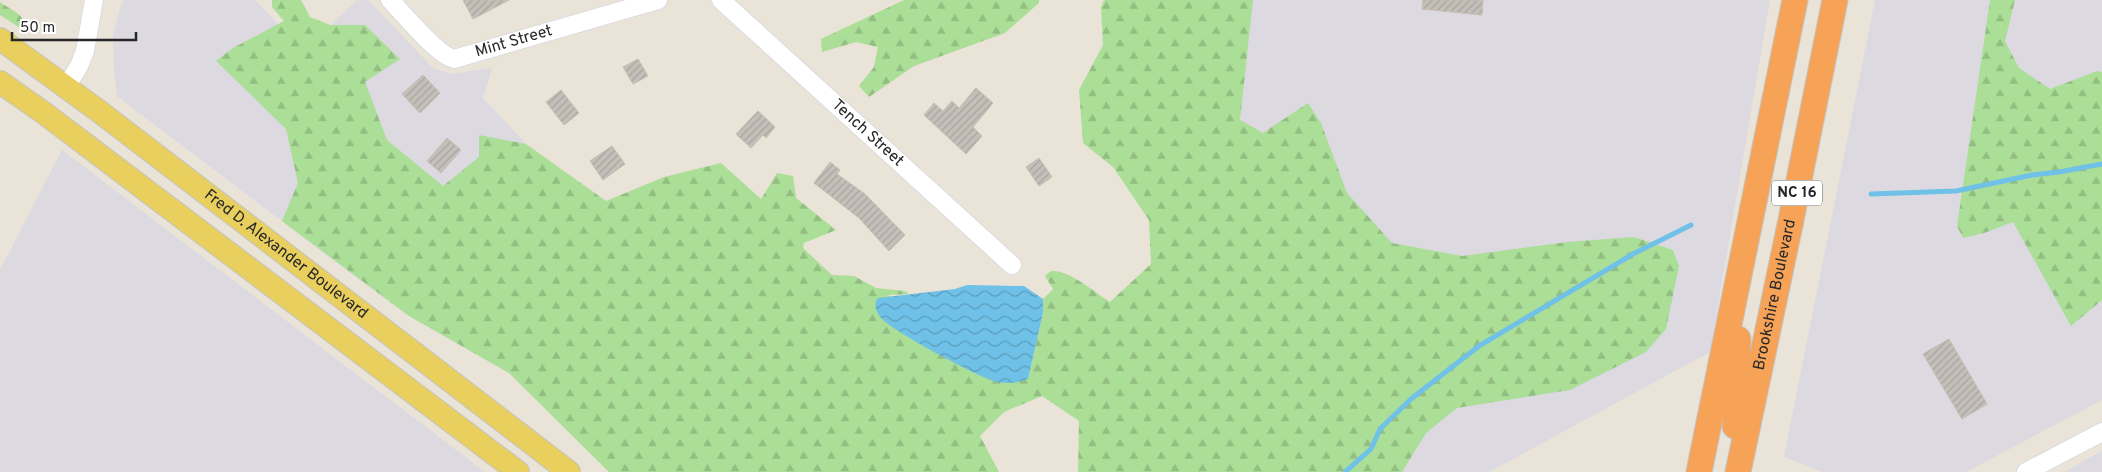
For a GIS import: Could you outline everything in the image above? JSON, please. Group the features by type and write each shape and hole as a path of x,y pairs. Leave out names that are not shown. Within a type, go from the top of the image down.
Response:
{"highway":[{"name":"NC 16","path":"1699,472 1795,0"},
{"name":"Brookshire Boulevard","path":"1738,472 1835,0"},
{"path":"1724,472 1735,428 1741,269"}],"main road":[{"name":"Fred D. Alexander Boulevard","path":"0,39 66,87 569,472"},
{"name":"Fred D. Alexander Boulevard","path":"0,82 44,113 518,472"},
{"path":"485,447 504,421"}],"street":[{"path":"66,87 79,66 85,51 94,0"},
{"name":"Mint Street","path":"390,0 439,51 454,59 658,0"},
{"name":"Tench Street","path":"721,0 1012,265"},
{"path":"2026,472 2102,432"}],"shaded area":[{"path":"124,0 255,0 304,51 357,0 368,0 433,68 451,74 492,68 483,98 694,321 609,472 509,373 409,316 117,96 113,35"},
{"path":"1253,0 1770,0 1710,352 1489,472 1155,472 1215,340"},
{"path":"1875,0 2102,0 2102,400 1966,472 1823,472 1784,457"},
{"path":"62,150 485,472 0,472 0,270"},
{"path":"2102,451 2102,472 2064,472"}],"green space":[{"path":"272,0 301,0 310,17 330,25 365,25 400,59 365,82 387,140 443,186 479,157 479,135 526,144 606,201 664,177 721,163 761,199 777,173 793,176 796,198 836,230 804,243 803,248 832,275 854,276 876,288 905,291 909,294 888,295 1028,379 1043,313 1043,299 1053,289 1045,276 1053,271 1061,272 1110,302 1151,264 1149,220 1113,167 1083,143 1079,90 1103,45 1101,7 1104,0 1253,0 1240,120 1263,133 1308,103 1321,123 1347,193 1392,243 1462,256 1567,242 1634,237 1673,250 1679,266 1666,329 1646,352 1570,390 1457,408 1426,433 1402,472 1078,472 1079,421 1042,396 1004,412 980,436 999,472 609,472 509,373 409,316 282,221 298,183 286,129 216,61 233,48 284,21 272,7"},
{"path":"904,0 1039,0 1039,3 1005,33 914,66 869,97 859,86 874,67 878,47 856,42 822,52 821,39"},
{"path":"1990,0 2015,0 2005,41 2019,68 2050,89 2097,71 2102,72 2102,300 2071,326 2013,222 1984,233 1963,238 1957,226"},
{"path":"0,2 19,14 25,25 20,28 0,15"}],"water":[{"path":"967,285 1024,286 1043,299 1043,313 1028,379 1013,383 1001,383 973,372 901,333 881,318 876,308 878,298 955,289"}],"building":[{"path":"463,0 509,0 473,19"},
{"path":"1423,0 1483,0 1482,15 1422,9"},
{"path":"638,59 648,76 633,84 623,67"},
{"path":"423,75 440,93 420,113 402,94"},
{"path":"976,88 993,103 973,127 982,136 966,154 924,115 934,103 943,111 952,101 959,108"},
{"path":"561,90 579,113 564,125 546,102"},
{"path":"758,111 775,127 766,138 763,135 751,148 736,134"},
{"path":"447,138 461,150 441,173 427,161"},
{"path":"612,146 625,164 603,180 590,161"},
{"path":"1039,158 1052,177 1039,186 1026,167"},
{"path":"830,162 840,170 837,174 865,194 905,235 889,251 859,218 814,183"},
{"path":"1949,339 1987,404 1962,419 1923,354"}],"waterway":[{"path":"1871,194 1956,191 2032,175 2102,164"},
{"path":"1345,472 1371,449 1380,429 1411,399 1479,346 1633,254 1691,225"}]}
